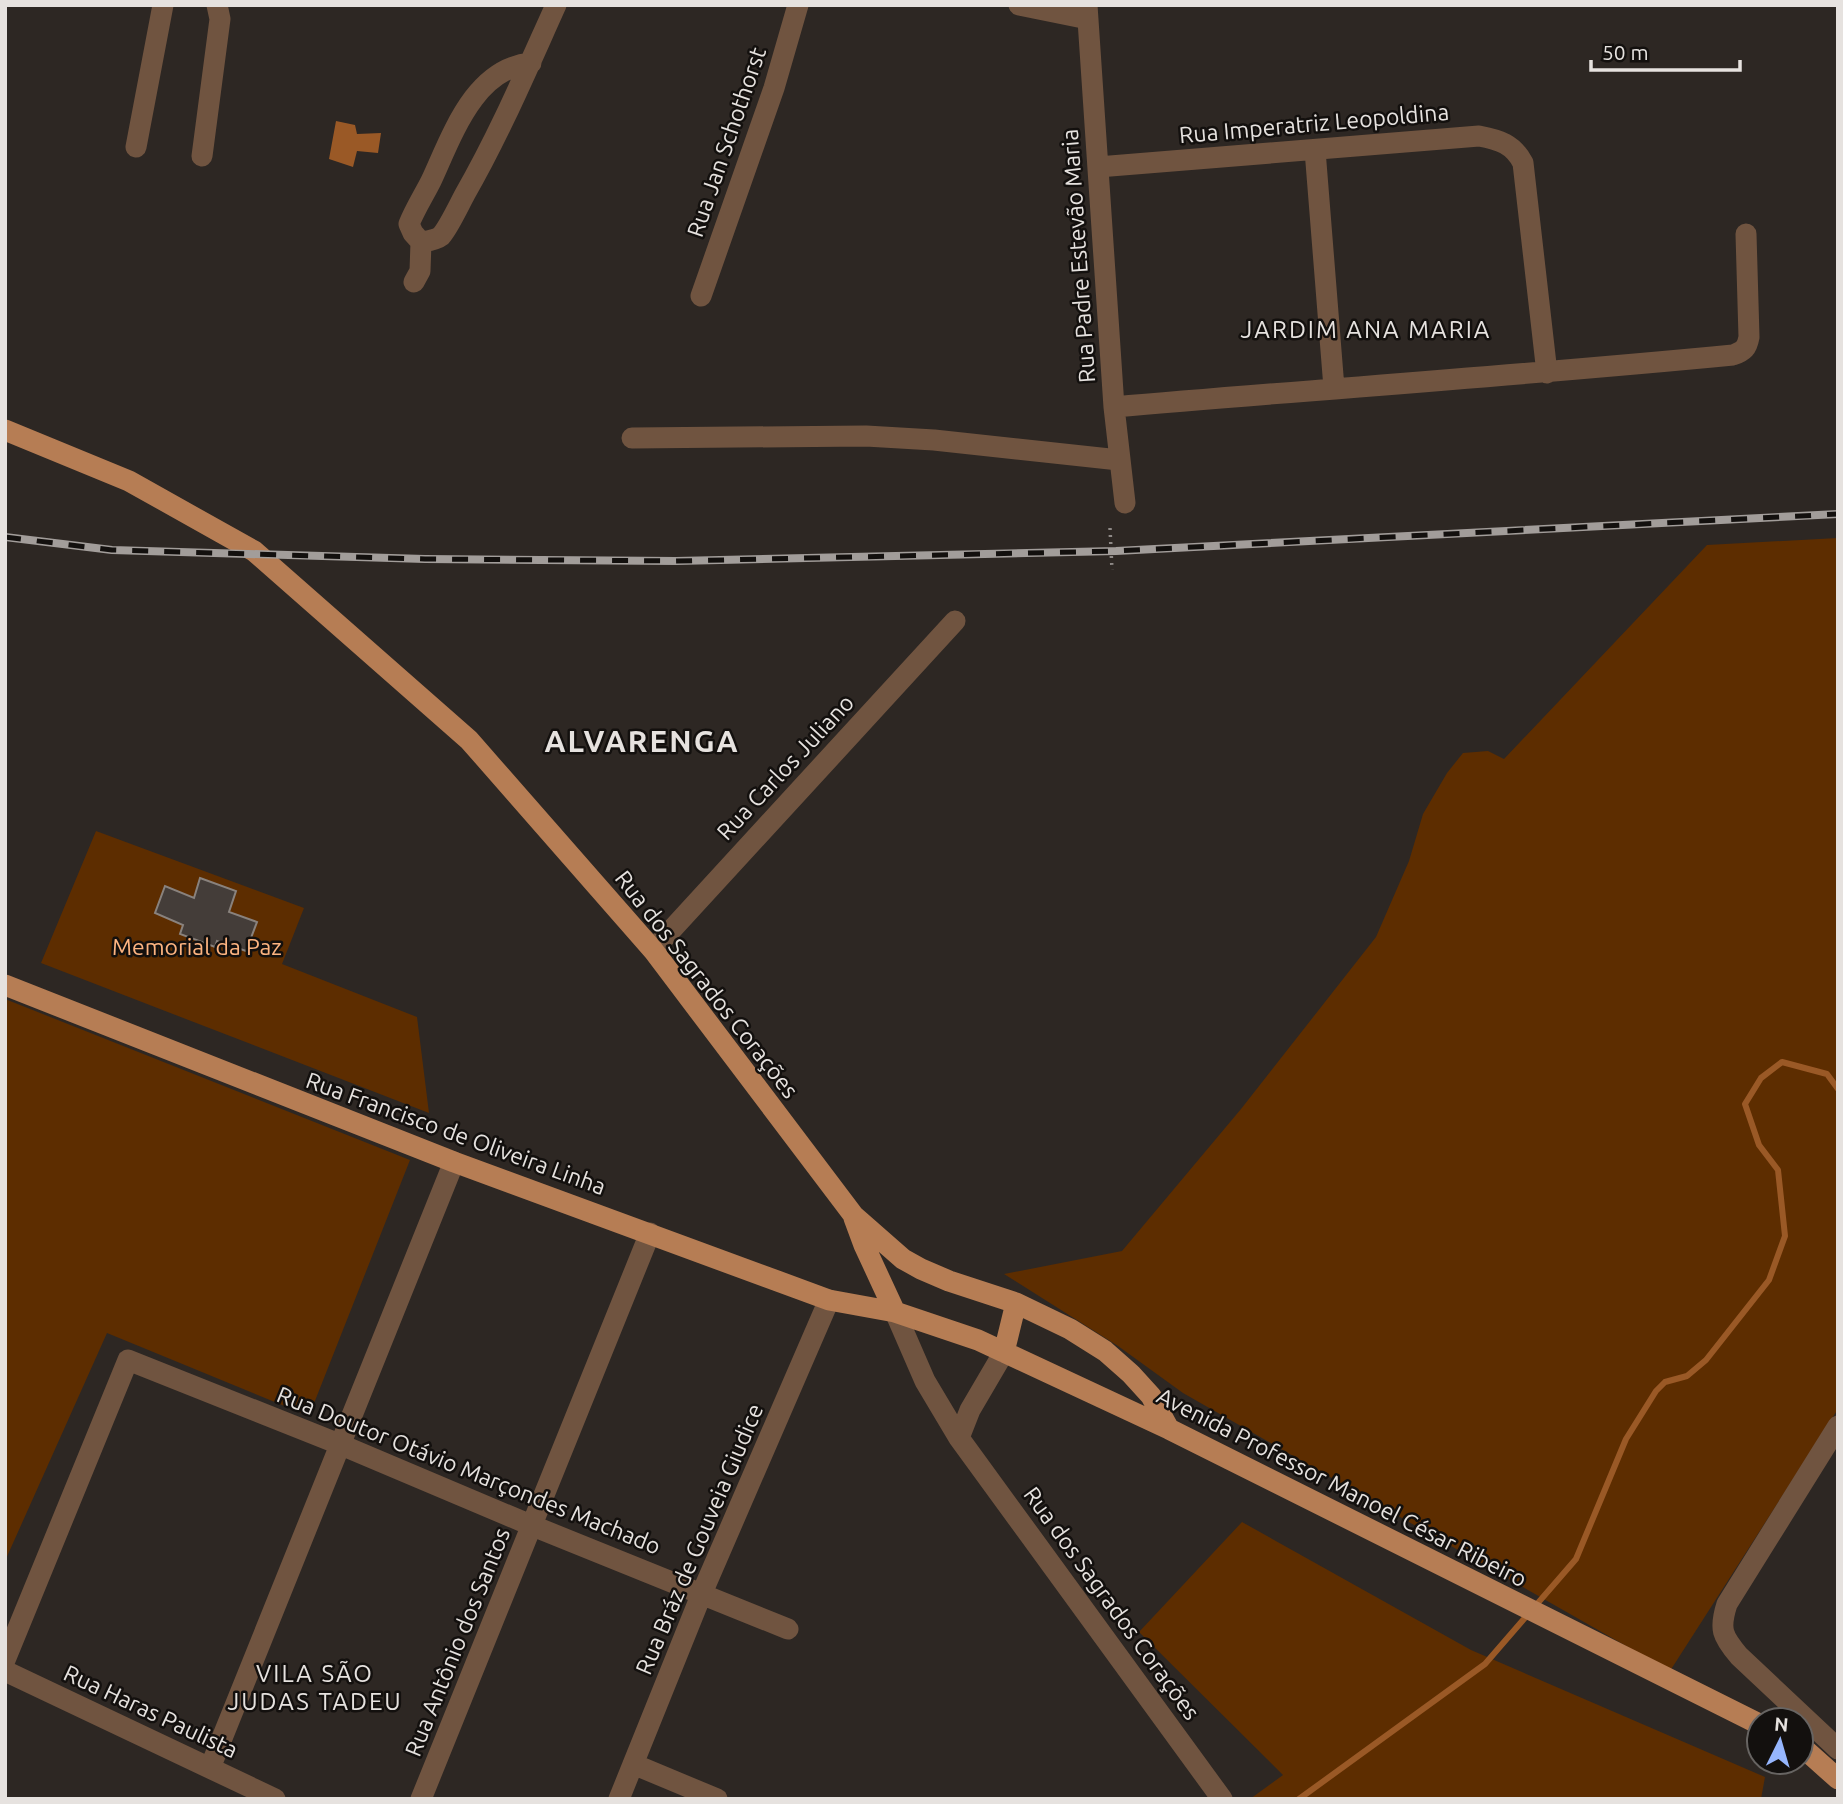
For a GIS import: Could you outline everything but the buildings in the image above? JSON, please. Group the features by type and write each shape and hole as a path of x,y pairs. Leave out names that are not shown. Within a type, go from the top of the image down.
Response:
{"main road":[{"name":"Rua dos Sagrados Corações","path":"5,430 129,481 254,551 458,728 653,950 854,1216"},
{"name":"Rua Francisco de Oliveira Linha","path":"5,985 454,1162 829,1300 895,1312"},
{"path":"854,1216 903,1259 921,1269 948,1281 1016,1303 1070,1329 1105,1351 1151,1396 1169,1429"},
{"path":"854,1216 864,1245 895,1312"},
{"path":"1004,1352 1016,1303"},
{"name":"Avenida Professor Manoel César Ribeiro","path":"895,1312 978,1340 1169,1429 1745,1717"},
{"path":"1815,1750 1838,1759"},
{"path":"1815,1758 1838,1779"}],"street":[{"path":"136,147 163,5"},
{"path":"202,156 220,19 217,5"},
{"path":"421,242 441,236 486,157 556,5"},
{"name":"Rua Jan Schothorst","path":"701,296 774,88 798,5"},
{"path":"1019,5 1087,12"},
{"name":"Rua Padre Estevão Maria","path":"1087,12 1114,407 1125,503"},
{"path":"414,282 420,271 421,242 409,224 460,121 479,91 490,80 503,70 531,63"},
{"name":"Rua Imperatriz Leopoldina","path":"1098,167 1479,136 1500,140 1516,150 1523,163 1547,373"},
{"path":"1315,150 1334,388"},
{"path":"1114,407 1547,373 1733,355 1747,347 1749,337 1746,234"},
{"path":"632,438 866,436 934,440 1119,460"},
{"name":"Rua Carlos Juliano","path":"653,950 956,621"},
{"path":"210,1768 454,1162"},
{"name":"Rua Antônio dos Santos","path":"421,1799 650,1233"},
{"name":"Rua Bráz de Gouveia Giudice","path":"619,1799 702,1593 829,1300"},
{"name":"Rua dos Sagrados Corações","path":"895,1312 925,1381 959,1438 1222,1799"},
{"path":"959,1438 971,1410 1004,1352"},
{"name":"Rua Doutor Otávio Marçondes Machado","path":"5,1660 128,1360 788,1629"},
{"path":"1838,1426 1727,1604 1721,1621 1725,1640 1739,1656 1838,1749"},
{"name":"Rua Haras Paulista","path":"5,1671 275,1799"},
{"path":"634,1764 717,1799"}],"path":[{"path":"1110,528 1112,570"}],"green space":[{"path":"1838,538 1838,1409 1670,1671 1183,1393 1118,1346 1004,1274 1122,1251 1241,1109 1376,937 1409,861 1423,814 1447,773 1463,753 1488,751 1504,759 1707,545"},
{"name":"Memorial da Paz","path":"96,831 304,908 282,964 417,1017 429,1113 41,963"},
{"path":"5,999 410,1160 309,1416 107,1333 5,1561"},
{"path":"1242,1522 1471,1650 1745,1768 1745,1776 1765,1777 1761,1799 1250,1799 1283,1775 1139,1632"}],"shaded area":[{"path":"336,121 355,125 357,134 381,133 378,153 357,151 353,167 329,159"}],"waterway":[{"path":"1299,1799 1485,1664 1576,1559 1626,1439 1656,1391 1665,1382 1687,1376 1706,1360 1769,1280 1785,1236 1778,1170 1759,1145 1745,1104 1761,1078 1782,1062 1827,1074 1838,1089"}],"railway":[{"path":"5,537 112,550 425,559 676,561 1116,551 1838,514"}],"district":[{"name":"JARDIM ANA MARIA","path":"1366,329"},
{"name":"ALVARENGA","path":"642,741"},
{"name":"VILA SÃO JUDAS TADEU","path":"315,1687"}]}
